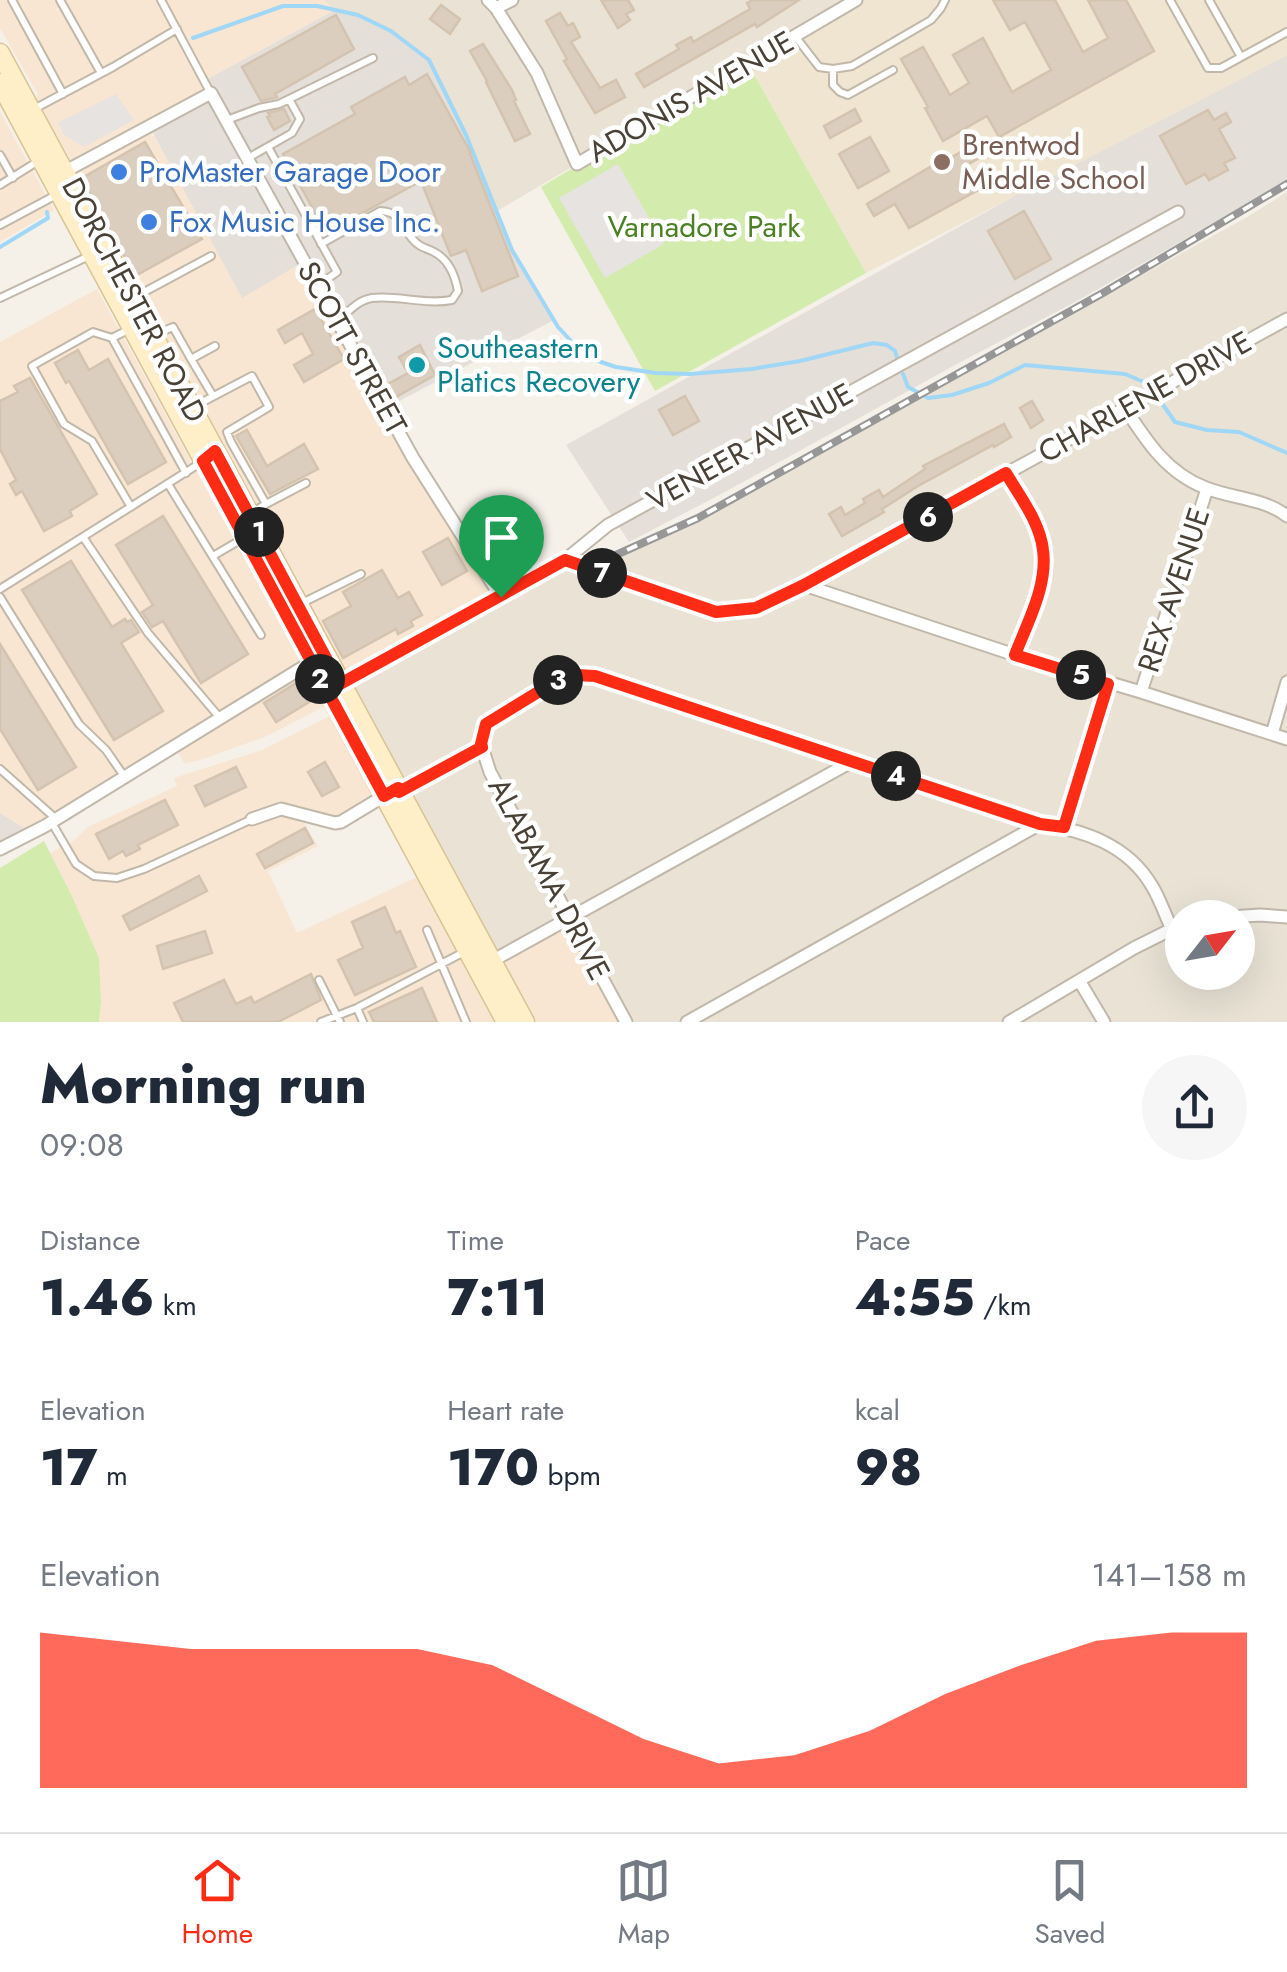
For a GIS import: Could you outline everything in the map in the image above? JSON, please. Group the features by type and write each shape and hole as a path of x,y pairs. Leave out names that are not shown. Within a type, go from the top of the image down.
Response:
{"main road":[{"name":"DORCHESTER ROAD","path":"0,54 31,110 62,183 191,417 258,509 318,658"},
{"name":"DORCHESTER ROAD","path":"0,83 41,160 62,183"},
{"name":"DORCHESTER ROAD","path":"99,252 132,298 143,328"},
{"name":"DORCHESTER ROAD","path":"216,451 244,537 318,658 525,1022"},
{"name":"DORCHESTER ROAD","path":"394,792 468,951 506,1022"}],"street":[{"path":"492,4 512,0"},
{"name":"ADONIS AVENUE","path":"492,4 537,73 577,164 856,0"},
{"path":"62,183 211,93"},
{"name":"SCOTT STREET","path":"211,93 413,458 501,597"},
{"name":"VENEER AVENUE","path":"334,688 565,560 608,525 1178,212"},
{"name":"CHARLENE DRIVE","path":"565,560 716,612 756,608 1287,319"},
{"path":"1125,408 1161,459 1175,472 1208,489 1242,497 1287,516"},
{"path":"1006,473 1030,515 1043,549 1042,583 1015,655"},
{"name":"REX AVENUE","path":"1141,692 1208,489"},
{"path":"804,585 1287,739"},
{"path":"0,849 54,821 318,658"},
{"name":"ALABAMA DRIVE","path":"626,1022 490,772 481,744 486,724 561,678 595,676 1040,824 1104,840 1132,858 1165,907"},
{"path":"1272,734 1287,682"},
{"name":"REX AVENUE","path":"1064,827 1108,684"},
{"path":"492,961 853,762"},
{"path":"252,819 281,809 341,822 394,792"},
{"path":"687,1022 1040,824"},
{"path":"1255,915 1287,917"},
{"path":"1008,1022 1165,933"},
{"path":"1080,982 1104,1022"}],"lane":[{"path":"12,0 63,94"},
{"path":"60,0 101,74"},
{"path":"162,0 211,93"},
{"path":"795,36 820,67 852,66 931,20 945,0"},
{"path":"1170,0 1208,68 1221,68 1287,32"},
{"path":"1209,0 1242,57"},
{"path":"31,110 176,29"},
{"path":"226,120 290,98 373,58"},
{"path":"833,69 833,85 848,95 893,70"},
{"path":"247,159 292,134 299,115 290,98"},
{"path":"268,148 336,272 317,286"},
{"path":"1,158 13,178"},
{"path":"0,185 41,160"},
{"path":"0,225 62,183"},
{"path":"322,244 380,211 390,211 400,218 415,242 438,254 456,278 458,291 452,300 370,298 355,305 338,322"},
{"path":"0,298 99,252"},
{"path":"132,298 211,256"},
{"path":"131,507 92,442 64,424 32,366 93,332 112,338 143,328 173,327 213,396"},
{"path":"112,338 186,472"},
{"path":"192,359 216,346"},
{"path":"125,777 106,750 79,724 0,593 186,472 216,451 227,432 269,407 252,376 213,396 166,436"},
{"path":"258,509 306,483"},
{"path":"168,484 262,635"},
{"path":"83,537 148,633 220,718"},
{"path":"212,556 244,537"},
{"path":"298,604 361,574"},
{"path":"394,792 482,747"},
{"path":"0,768 54,821 76,864 94,876 118,878 144,869 252,819"},
{"path":"427,930 466,1022"},
{"path":"321,1022 338,1018 468,951"},
{"path":"319,980 338,1018"},
{"path":"357,1008 364,1022"}],"shaded area":[{"path":"0,0 323,0 335,10 205,81 211,93 149,127 242,297 303,262 501,597 350,679 72,168 36,98 38,94 0,28"},
{"path":"323,0 856,0 497,211 429,60 358,15 335,10"},
{"name":"Brentwod Middle School","path":"856,0 1287,0 1287,55 866,273 748,64"},
{"path":"335,10 358,15 391,31 429,60 466,135 512,250 554,320 384,409 303,262 242,298 149,126 210,93 204,81"},
{"path":"1287,55 1287,181 1077,301 723,493 629,542 566,445 1018,194"},
{"path":"116,94 134,120 84,147 63,134 59,122"},
{"path":"0,112 54,210 0,242"},
{"path":"618,164 664,244 605,278 559,198"},
{"path":"1287,192 1287,1022 626,1022 500,957 350,679 565,560 589,568 703,517"},
{"path":"97,289 325,706 267,736 197,761 184,763 175,747 32,833 0,813 0,342"},
{"path":"330,716 377,801 341,822 298,813 318,846 268,871 297,933 417,877 496,1022 99,1022 101,1002 71,894 50,853 72,842 88,827 177,786 174,778 262,750"},
{"path":"0,813 32,833 0,849"},
{"path":"569,917 626,1022 535,1022 500,957"}],"green space":[{"name":"Varnadore Park","path":"748,64 866,273 655,391 541,187"},
{"path":"44,841 99,958 99,1022 0,1022 0,868"}],"building":[{"path":"601,0 628,0 634,10 626,14 630,20 618,28"},
{"path":"799,0 644,87 636,74 679,49 676,45 691,37 693,42 750,9 747,3"},
{"path":"993,0 1055,0 1083,52 1108,38 1088,0 1126,0 1154,51 999,137 987,116 943,141 901,59 923,47 950,95 969,83 953,55 983,38 1012,92 1051,70 1025,22 1010,30"},
{"path":"441,5 460,19 450,34 430,19"},
{"path":"560,13 568,26 573,23 580,37 571,42 600,88 616,80 625,97 595,113 546,21"},
{"path":"336,15 354,49 275,94 277,97 261,101 242,67"},
{"path":"483,44 512,90 530,134 515,141 470,51"},
{"path":"427,74 471,153 518,276 482,291 466,250 451,256 421,181 326,233 283,154 355,114 351,107 405,77 409,85"},
{"path":"284,109 290,121 274,130 268,113"},
{"path":"855,109 861,121 830,138 824,126"},
{"path":"1208,110 1214,120 1226,113 1231,122 1219,129 1235,158 1224,163 1228,170 1209,180 1205,174 1186,184 1160,136"},
{"path":"870,137 889,171 858,188 839,154"},
{"path":"982,140 990,152 967,165 980,189 909,228 895,204 874,216 867,204"},
{"name":"Fox Music House Inc.","path":"145,142 202,239 135,276 82,178"},
{"path":"1024,211 1051,259 1015,279 988,231"},
{"path":"315,309 344,359 304,382 294,365 313,354 302,333 285,343 278,330"},
{"name":"Southeastern Platics Recovery","path":"420,345 435,375 394,398 386,385 408,373 399,357"},
{"path":"78,350 89,370 108,359 166,462 128,484 55,363"},
{"path":"30,378 97,494 70,511 72,516 44,531 22,491 16,495 10,484 16,480 0,449 0,401 18,392 14,386"},
{"path":"685,396 699,421 673,435 659,410"},
{"path":"1032,401 1043,420 1031,428 1020,408"},
{"path":"1004,424 1011,437 918,486 882,509 884,512 842,536 829,514 841,507 845,515 879,490 883,497 925,469 923,466"},
{"path":"247,430 267,466 304,444 318,469 270,494 236,436"},
{"path":"163,516 248,654 201,683 163,621 152,627 142,612 153,605 116,545"},
{"path":"448,538 467,571 442,585 423,552"},
{"path":"71,561 112,627 125,619 131,620 139,632 121,643 163,711 114,740 22,590"},
{"path":"382,570 398,598 409,592 422,615 411,621 413,626 398,634 396,629 343,658 323,621 351,606 343,592"},
{"path":"0,644 76,767 38,790 0,729"},
{"path":"296,683 309,702 276,722 264,703"},
{"path":"325,762 339,787 322,796 308,772"},
{"path":"236,767 246,787 205,806 195,786"},
{"path":"165,800 178,825 138,845 140,849 126,856 123,851 109,859 96,834"},
{"path":"305,828 313,843 265,868 257,854"},
{"path":"199,876 207,891 130,930 123,916"},
{"path":"385,907 416,967 355,995 338,960 363,948 352,922"},
{"path":"205,931 212,953 163,969 157,946"},
{"path":"311,974 321,1000 278,1022 183,1022 174,1003 224,980 236,1004 251,997 254,1003"},
{"path":"422,988 437,1022 374,1022 369,1012"}],"waterway":[{"path":"193,38 283,6 317,6 358,15 391,31 429,60 466,135 512,250 558,327 586,357 616,367 690,374 800,361 873,343 895,351 899,364"},
{"path":"0,247 48,218 47,212"},
{"path":"903,374 908,387 928,398 989,383 1025,365 1125,374 1151,385"},
{"path":"1159,399 1175,422 1239,432 1287,453"}],"railway":[{"path":"607,559 698,518 1103,293 1287,184"}],"place":[{"name":"Brentwod Middle School","path":"942,162"},
{"name":"ProMaster Garage Door","path":"119,172"},
{"name":"Fox Music House Inc.","path":"149,222"},
{"name":"Southeastern Platics Recovery","path":"417,365"}],"route":[{"path":"215,451 340,684 501,597 565,560 716,612 756,608 1006,473 1039,535 1044,563 1042,583 1015,655 1108,684 1064,827 1040,824 595,676 576,675 561,678 486,724 482,747 399,792 398,788 384,796 203,461 215,451"}]}
